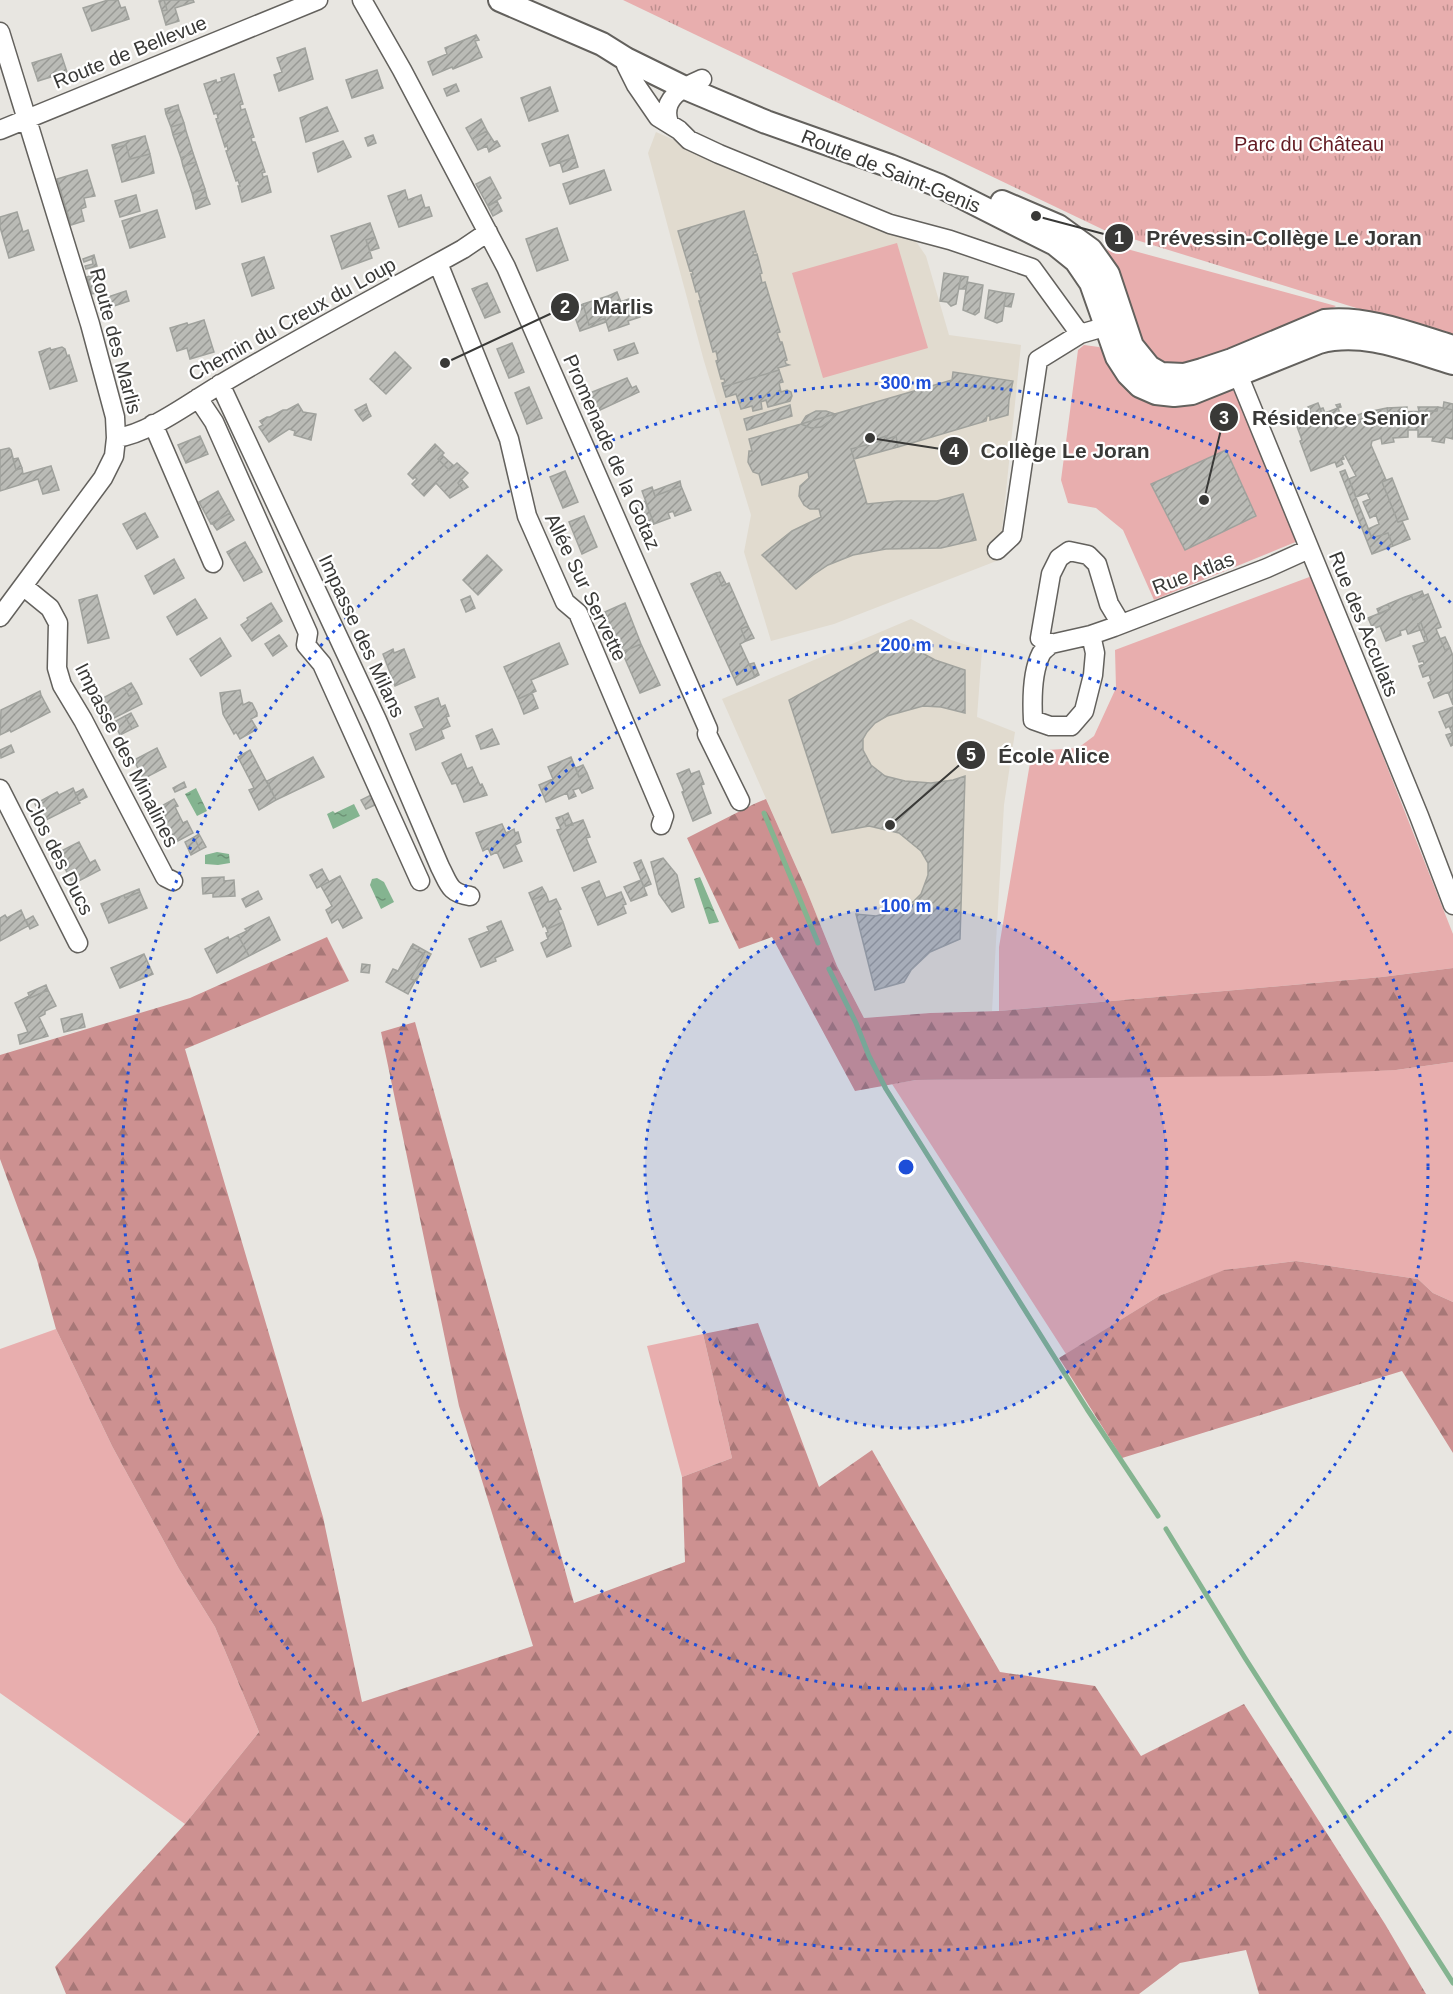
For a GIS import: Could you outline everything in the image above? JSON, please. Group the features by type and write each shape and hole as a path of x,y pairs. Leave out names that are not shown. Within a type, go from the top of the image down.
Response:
{"main road":[{"name":"Route de Saint-Genis","path":"501,0 596,41 626,59 693,83 766,122 940,186 1055,244 1067,252 1085,272 1097,297 1115,324 1117,357 1128,374 1140,386 1156,393 1174,396 1192,393 1326,321 1340,319 1359,321 1453,347"},
{"name":"Route de Saint-Genis","path":"539,0 589,21 673,66 693,83"},
{"name":"Route de Saint-Genis","path":"1235,368 1319,342 1350,337 1369,339 1453,363"}],"street":[{"name":"Route de Bellevue","path":"0,130 318,0"},
{"name":"Promenade de la Gotaz","path":"362,0 408,81 506,267 708,729 707,734 740,801"},
{"name":"Route des Marlis","path":"0,32 90,324 116,417 114,456 103,478 0,617"},
{"path":"626,59 626,65 658,117 689,140 890,224 950,240 1032,268 1080,334"},
{"path":"669,123 666,116 669,101 676,92 693,83"},
{"name":"Chemin du Creux du Loup","path":"116,438 129,436 153,424 220,384 438,263 488,232"},
{"name":"Allée Sur Servette","path":"438,263 509,439 526,516 565,602 578,613 664,816 661,825"},
{"path":"997,550 1012,536 1038,360 1080,334 1115,324"},
{"name":"Rue des Acculats","path":"1235,368 1453,905"},
{"name":"Impasse des Milans","path":"220,384 377,720 440,867 451,889 458,894 470,896"},
{"path":"198,398 214,422 308,633 306,645 322,664 420,880"},
{"path":"153,424 213,563"},
{"name":"Rue Atlas","path":"1051,644 1090,635 1121,624 1310,549"},
{"path":"1090,635 1095,653 1093,675 1084,711 1071,726 1050,726 1033,720 1032,699 1038,663 1042,652 1051,644 1040,638 1051,574 1059,558 1069,551 1088,555 1097,564 1109,604 1121,624"},
{"name":"Impasse des Minalines","path":"23,586 50,608 54,615 58,623 57,668 62,685 83,720 165,877 173,881"},
{"name":"Clos des Ducs","path":"0,789 78,943"}],"shaded area":[{"path":"656,132 790,191 915,240 926,256 949,335 1021,345 999,560 834,624 771,641 744,552 751,515 704,361 648,153"},
{"path":"911,619 951,640 982,650 977,717 1015,732 1004,805 992,1011 864,1018 837,966 806,889 722,699"}],"green space":[{"name":"Parc du Château","path":"623,0 1453,0 1453,338 1104,230"},
{"path":"897,243 928,348 823,378 792,273"},
{"path":"1105,243 1336,306 1321,315 1187,367 1158,362 1141,346"},
{"path":"1084,345 1099,347 1106,352 1234,391 1239,398 1298,541 1154,600 1123,530 1096,508 1068,503 1061,480 1078,350"},
{"path":"1312,576 1453,934 1453,968 1382,977 999,1011 999,947 1032,751 1078,748 1094,736 1116,688 1115,650"},
{"path":"766,799 837,966 864,1018 999,1011 1382,977 1453,968 1453,1062 1396,1070 1264,1076 916,1080 855,1091 772,937 739,949 687,838"},
{"path":"327,937 349,981 185,1049 323,1517 362,1702 533,1646 459,1406 381,1032 415,1022 574,1603 685,1562 682,1477 732,1458 703,1334 758,1323 819,1487 872,1450 1000,1672 1095,1686 1141,1756 1244,1704 1385,1924 1426,1994 1259,1994 1246,1950 1180,1963 1139,1994 66,1994 55,1967 185,1824 259,1732 215,1627 179,1569 112,1446 56,1329 37,1260 0,1159 0,1055 190,998"},
{"path":"1453,1062 1453,1302 1433,1293 1418,1279 1296,1261 1225,1270 1159,1296 1066,1354 892,1084 916,1080 1396,1070"},
{"path":"1296,1261 1418,1279 1433,1293 1453,1302 1453,1453 1402,1371 1122,1458 1059,1358 1159,1296 1224,1270"},
{"path":"56,1329 112,1446 179,1569 215,1627 259,1732 185,1824 0,1693 0,1349"},
{"path":"703,1334 732,1458 682,1477 647,1346"}],"water":[{"path":"196,788 207,811 197,816 185,794"},
{"path":"354,804 360,816 333,829 327,814 333,811 335,813"},
{"path":"217,852 229,854 230,863 205,864 205,855"},
{"path":"700,877 719,922 709,924 694,879"},
{"path":"377,878 384,882 394,902 381,909 370,885 372,879"}],"building":[{"path":"108,0 118,0 121,8 125,7 129,19 92,31 83,8"},
{"path":"164,0 193,0 194,2 175,8 179,21 166,25 162,11 167,10"},
{"path":"164,0 167,10 162,11 159,1"},
{"path":"476,35 479,40 475,41 482,57 433,75 428,62 447,54 445,48"},
{"path":"305,48 313,79 279,91 274,75 282,72 277,58"},
{"path":"61,54 67,72 38,81 32,63"},
{"path":"377,70 383,88 352,98 346,80"},
{"path":"234,74 243,104 240,105 241,110 245,109 254,137 251,138 252,142 255,142 265,172 262,173 263,177 267,176 271,192 242,202 238,186 240,186 238,180 236,181 226,151 228,150 227,145 225,147 216,119 218,118 217,113 214,114 204,84 216,80 217,83 222,81 221,78"},
{"path":"456,84 459,91 447,96 444,89"},
{"path":"550,87 558,111 529,121 521,98"},
{"path":"178,105 179,109 166,114 165,109"},
{"path":"327,107 338,131 306,142 300,118"},
{"path":"179,109 184,123 171,127 166,114"},
{"path":"481,119 487,131 472,139 466,128"},
{"path":"184,123 186,131 173,135 171,127"},
{"path":"186,131 193,153 181,158 173,135"},
{"path":"487,131 494,142 497,141 500,146 489,152 487,146 478,150 472,139"},
{"path":"373,135 376,143 368,146 365,138"},
{"path":"568,135 575,157 550,166 542,144"},
{"path":"145,136 150,154 130,159 126,145 113,149 112,145"},
{"path":"343,141 351,157 318,172 313,153"},
{"path":"126,145 130,159 150,154 154,173 122,182 113,149"},
{"path":"193,153 196,162 183,166 181,158"},
{"path":"575,157 578,167 563,172 560,162"},
{"path":"196,162 205,189 192,193 183,166"},
{"path":"87,170 95,196 84,198 86,207 81,209 84,221 71,225 57,179"},
{"path":"604,170 611,190 570,204 563,184"},
{"path":"490,177 501,198 488,206 476,184"},
{"path":"205,189 207,197 194,201 192,193"},
{"path":"405,190 408,200 421,195 425,208 429,207 432,216 399,227 388,196"},
{"path":"136,195 140,211 120,217 115,201"},
{"path":"207,197 210,204 196,209 194,201"},
{"path":"497,201 502,211 493,216 488,206"},
{"path":"157,210 165,237 130,248 122,221"},
{"path":"744,211 756,252 753,252 754,255 757,254 762,273 760,274 762,283 765,282 780,332 777,333 782,342 787,360 785,361 789,365 723,387 722,383 725,382 721,379 716,351 713,352 699,301 701,301 698,291 696,292 692,270 690,271 678,231"},
{"path":"17,212 23,232 28,230 34,250 9,258 0,227 0,217"},
{"path":"370,223 375,237 366,240 372,258 342,269 331,236"},
{"path":"557,228 568,260 537,271 526,239"},
{"path":"375,237 379,248 370,251 366,240"},
{"path":"94,255 97,266 86,269 85,266 93,264 92,259 84,262 83,259"},
{"path":"264,257 274,288 252,296 242,264"},
{"path":"944,273 961,276 956,304 951,306 947,302 940,301"},
{"path":"96,274 102,292 92,294 87,277"},
{"path":"961,276 968,277 966,289 959,289"},
{"path":"967,282 983,285 979,312 975,315 963,310"},
{"path":"487,283 500,312 485,318 472,289"},
{"path":"989,290 1006,293 1002,321 997,323 985,318"},
{"path":"126,291 129,301 111,307 108,297"},
{"path":"617,292 621,302 611,305 608,296"},
{"path":"1006,293 1014,294 1011,307 1004,306"},
{"path":"608,296 611,305 632,298 640,317 628,321 629,324 609,331 605,318 589,325 583,304"},
{"path":"583,304 589,325 605,318 606,322 580,331 572,309"},
{"path":"204,320 214,352 190,359 187,348 177,351 170,328"},
{"path":"512,343 524,372 509,378 497,349"},
{"path":"634,343 638,353 618,360 614,350"},
{"path":"62,347 67,356 69,355 77,381 50,389 39,352"},
{"path":"395,352 411,368 386,394 370,379"},
{"path":"779,370 783,382 779,383 781,392 787,390 791,392 790,401 768,407 766,400 761,402 762,409 753,411 752,406 741,409 736,394 726,397 723,387"},
{"path":"953,372 1013,381 1008,415 990,420 990,416 987,416 986,421 898,447 896,436 887,439 886,436 880,438 881,441 851,449 867,504 937,501 963,494 976,540 941,548 886,549 853,555 828,565 796,589 762,555 792,531 821,517 819,509 810,509 804,505 799,496 800,486 809,478 808,472 762,485 759,474 753,472 748,462 749,451 752,451 749,439 801,424 811,428 821,427 835,414 952,380"},
{"path":"627,378 632,388 636,386 639,392 598,411 590,393"},
{"path":"529,387 542,418 527,424 515,393"},
{"path":"1444,402 1453,404 1453,410 1443,408"},
{"path":"1318,403 1324,418 1314,422 1308,407"},
{"path":"298,404 303,412 316,414 311,440 294,435 295,431 289,429 269,442 259,427 263,425 260,421"},
{"path":"366,404 368,410 359,416 355,410"},
{"path":"790,405 792,416 747,430 744,419"},
{"path":"1407,407 1407,412 1388,412 1387,408"},
{"path":"1418,407 1438,407 1437,411 1419,411"},
{"path":"1438,407 1453,410 1453,439 1445,437 1444,443 1432,441 1433,437 1418,437 1418,430 1408,430 1408,437 1393,438 1394,442 1382,444 1381,438 1372,441 1371,445 1386,480 1382,482 1398,522 1402,521 1410,539 1393,546 1388,533 1372,538 1368,529 1379,524 1376,515 1370,518 1363,502 1370,499 1367,493 1356,497 1349,479 1356,476 1345,455 1341,460 1343,464 1337,467 1335,462 1311,471 1296,424 1292,422 1296,421 1297,424 1309,419 1307,414 1310,413 1314,422 1324,418 1320,409 1323,408 1325,413 1338,408 1347,424 1364,418 1363,413 1387,408 1388,412 1437,411"},
{"path":"368,410 371,416 363,421 359,416"},
{"path":"816,411 835,414 801,424 806,416"},
{"path":"1363,413 1364,418 1350,423 1348,419"},
{"path":"835,414 821,427 811,428 801,424"},
{"path":"200,436 208,454 186,463 178,445"},
{"path":"886,436 887,439 896,436 898,447 854,459 851,449 881,441 880,438"},
{"path":"435,444 444,453 438,459 449,470 457,463 468,473 458,483 463,490 450,498 436,483 424,496 412,484 417,479 415,477 413,479 408,474"},
{"path":"9,448 16,470 22,468 23,474 51,466 59,490 43,494 38,479 0,491 0,450"},
{"path":"1226,450 1256,516 1185,550 1151,484"},
{"path":"442,455 454,466 449,470 438,459"},
{"path":"18,458 22,468 16,470 13,459"},
{"path":"1345,470 1372,538 1388,533 1393,546 1372,554 1340,472"},
{"path":"565,471 578,502 563,508 550,477"},
{"path":"1392,478 1408,519 1398,522 1382,482"},
{"path":"461,479 468,487 463,490 458,483"},
{"path":"680,481 681,486 655,496 653,491"},
{"path":"681,486 691,510 675,516 673,511 668,513 670,518 654,524 642,491 652,487 655,496"},
{"path":"218,491 230,513 211,524 199,502"},
{"path":"645,501 654,523 645,526 637,504"},
{"path":"145,513 158,537 137,549 123,524"},
{"path":"230,513 234,520 217,530 212,523"},
{"path":"584,516 597,547 582,554 569,522"},
{"path":"245,542 262,572 244,581 227,552"},
{"path":"487,555 502,570 478,595 463,580"},
{"path":"174,559 184,578 154,594 145,576"},
{"path":"720,572 726,584 722,586 716,573"},
{"path":"716,573 722,586 729,583 748,626 741,629 746,641 740,644 755,677 737,685 691,584"},
{"path":"1422,591 1424,596 1413,600 1411,595"},
{"path":"1428,594 1441,627 1436,629 1445,650 1450,648 1453,656 1453,705 1448,692 1434,698 1428,683 1431,681 1429,675 1423,677 1419,666 1424,664 1423,661 1419,662 1413,646 1428,641 1421,623 1418,624 1420,630 1408,634 1406,629 1400,631 1401,635 1386,641 1380,626 1373,629 1368,618 1390,609 1388,604 1405,597 1411,595 1413,600"},
{"path":"97,595 109,638 88,643 79,600"},
{"path":"470,596 475,608 466,612 461,600"},
{"path":"195,599 207,618 177,635 167,617"},
{"path":"271,603 282,621 252,641 241,625 248,620 247,618"},
{"path":"625,603 641,644 622,652 605,612"},
{"path":"1388,604 1390,609 1379,614 1377,609"},
{"path":"1421,623 1428,641 1425,642 1418,624"},
{"path":"748,626 754,638 746,641 741,629"},
{"path":"279,635 287,646 273,656 265,644"},
{"path":"1445,637 1450,648 1445,650 1440,639"},
{"path":"220,638 231,656 201,676 190,659"},
{"path":"900,641 935,660 965,670 965,713 941,707 923,706 887,716 875,723 863,739 863,750 871,765 885,776 905,781 931,783 965,776 960,939 930,952 911,970 904,982 875,990 856,914 876,916 902,909 914,901 921,894 928,875 928,863 921,851 899,833 869,826 832,833 789,700"},
{"path":"559,643 568,664 531,680 536,691 518,699 504,667"},
{"path":"641,644 660,685 640,693 622,652"},
{"path":"393,649 394,653 404,649 415,677 395,686 383,654"},
{"path":"754,663 759,675 755,677 750,664"},
{"path":"131,683 137,693 129,696 124,687"},
{"path":"124,687 129,696 137,693 142,704 112,719 101,699"},
{"path":"240,690 243,705 252,703 257,713 257,716 251,719 257,729 240,739 236,732 234,734 223,714 220,693"},
{"path":"40,691 41,695 27,702 26,698"},
{"path":"532,693 538,708 524,714 518,699"},
{"path":"41,695 50,712 11,732 10,730 0,735 1,710 26,698 27,702"},
{"path":"438,698 441,707 445,705 449,716 446,717 450,726 441,730 444,738 416,750 410,734 424,728 415,707"},
{"path":"1453,707 1453,745 1451,746 1446,735 1452,733 1449,726 1446,728 1439,712"},
{"path":"131,713 138,726 132,729 125,716"},
{"path":"125,716 132,729 120,735 114,722"},
{"path":"492,729 499,744 481,749 476,736"},
{"path":"11,745 14,752 1,758 0,750"},
{"path":"157,748 166,767 143,779 134,760"},
{"path":"250,750 276,800 259,810 249,790 254,788 238,757"},
{"path":"461,754 467,769 472,767 487,795 464,802 456,783 452,784 442,763"},
{"path":"313,757 324,777 276,800 267,781"},
{"path":"571,757 579,777 587,773 593,788 582,793 579,788 573,790 576,796 569,799 567,793 546,802 539,785 553,779 548,767"},
{"path":"583,765 587,773 579,777 576,768"},
{"path":"689,769 691,774 699,771 704,784 701,785 711,813 693,821 677,774"},
{"path":"184,782 186,787 175,792 173,788"},
{"path":"73,788 80,803 44,821 35,804 57,792 59,795"},
{"path":"83,789 87,797 79,801 75,793"},
{"path":"373,794 377,804 366,809 361,800"},
{"path":"174,799 178,806 175,807 183,823 187,821 193,833 176,842 161,819 163,818 158,808"},
{"path":"568,813 573,825 566,826 562,816"},
{"path":"562,816 566,826 583,820 590,837 586,838 596,862 574,871 557,830 561,829 556,818"},
{"path":"502,824 506,833 514,829 515,833 518,832 521,842 515,845 522,861 504,868 497,852 491,855 488,848 483,851 476,833"},
{"path":"199,834 206,847 200,850 194,837"},
{"path":"194,837 200,850 191,855 185,842"},
{"path":"79,842 90,863 95,860 100,870 73,884 57,853"},
{"path":"663,858 677,875 684,907 672,912 659,894 651,862"},
{"path":"641,860 651,884 644,887 634,863"},
{"path":"322,869 329,882 317,888 310,875"},
{"path":"340,876 362,918 343,928 338,919 332,923 326,910 332,906 321,886"},
{"path":"224,877 224,881 234,880 235,896 213,897 213,893 203,894 202,878"},
{"path":"641,880 647,895 631,901 624,887"},
{"path":"599,881 606,898 621,892 626,904 623,905 626,913 598,925 582,888"},
{"path":"542,887 546,894 532,900 529,893"},
{"path":"139,889 140,892 125,898 124,895"},
{"path":"258,891 262,899 246,907 242,899"},
{"path":"140,892 147,908 109,923 101,904 124,895 125,898"},
{"path":"546,894 549,902 556,899 561,909 558,910 563,922 547,929 545,925 543,927 532,900"},
{"path":"21,910 28,926 0,941 0,918 5,915 7,918"},
{"path":"33,916 38,925 30,929 26,920"},
{"path":"269,917 280,940 249,956 238,935"},
{"path":"501,921 513,950 481,967 469,939 489,931 487,927"},
{"path":"563,922 571,946 547,957 541,943 548,939 547,929"},
{"path":"238,935 249,956 217,973 205,949 228,937 229,940"},
{"path":"413,944 431,954 416,981 411,979 424,954 411,947"},
{"path":"411,947 424,954 411,979 415,981 408,994 386,982 393,969 398,971"},
{"path":"144,954 153,974 120,988 111,968"},
{"path":"362,964 370,965 369,973 361,972"},
{"path":"46,985 48,990 30,998 28,993"},
{"path":"48,990 56,1006 39,1017 48,1036 20,1044 18,1035 28,1032 15,1003"},
{"path":"82,1014 85,1027 64,1032 61,1019"}],"waterway":[{"path":"764,813 818,943"},
{"path":"829,969 886,1089 1087,1409 1158,1516"},
{"path":"1166,1529 1245,1658 1453,1983"}],"place":[{"name":"Prévessin-Collège Le Joran","path":"1036,216"},
{"name":"Marlis","path":"445,363"},
{"name":"Collège Le Joran","path":"870,438"},
{"name":"Résidence Senior","path":"1204,500"},
{"name":"École Alice","path":"890,825"}]}
